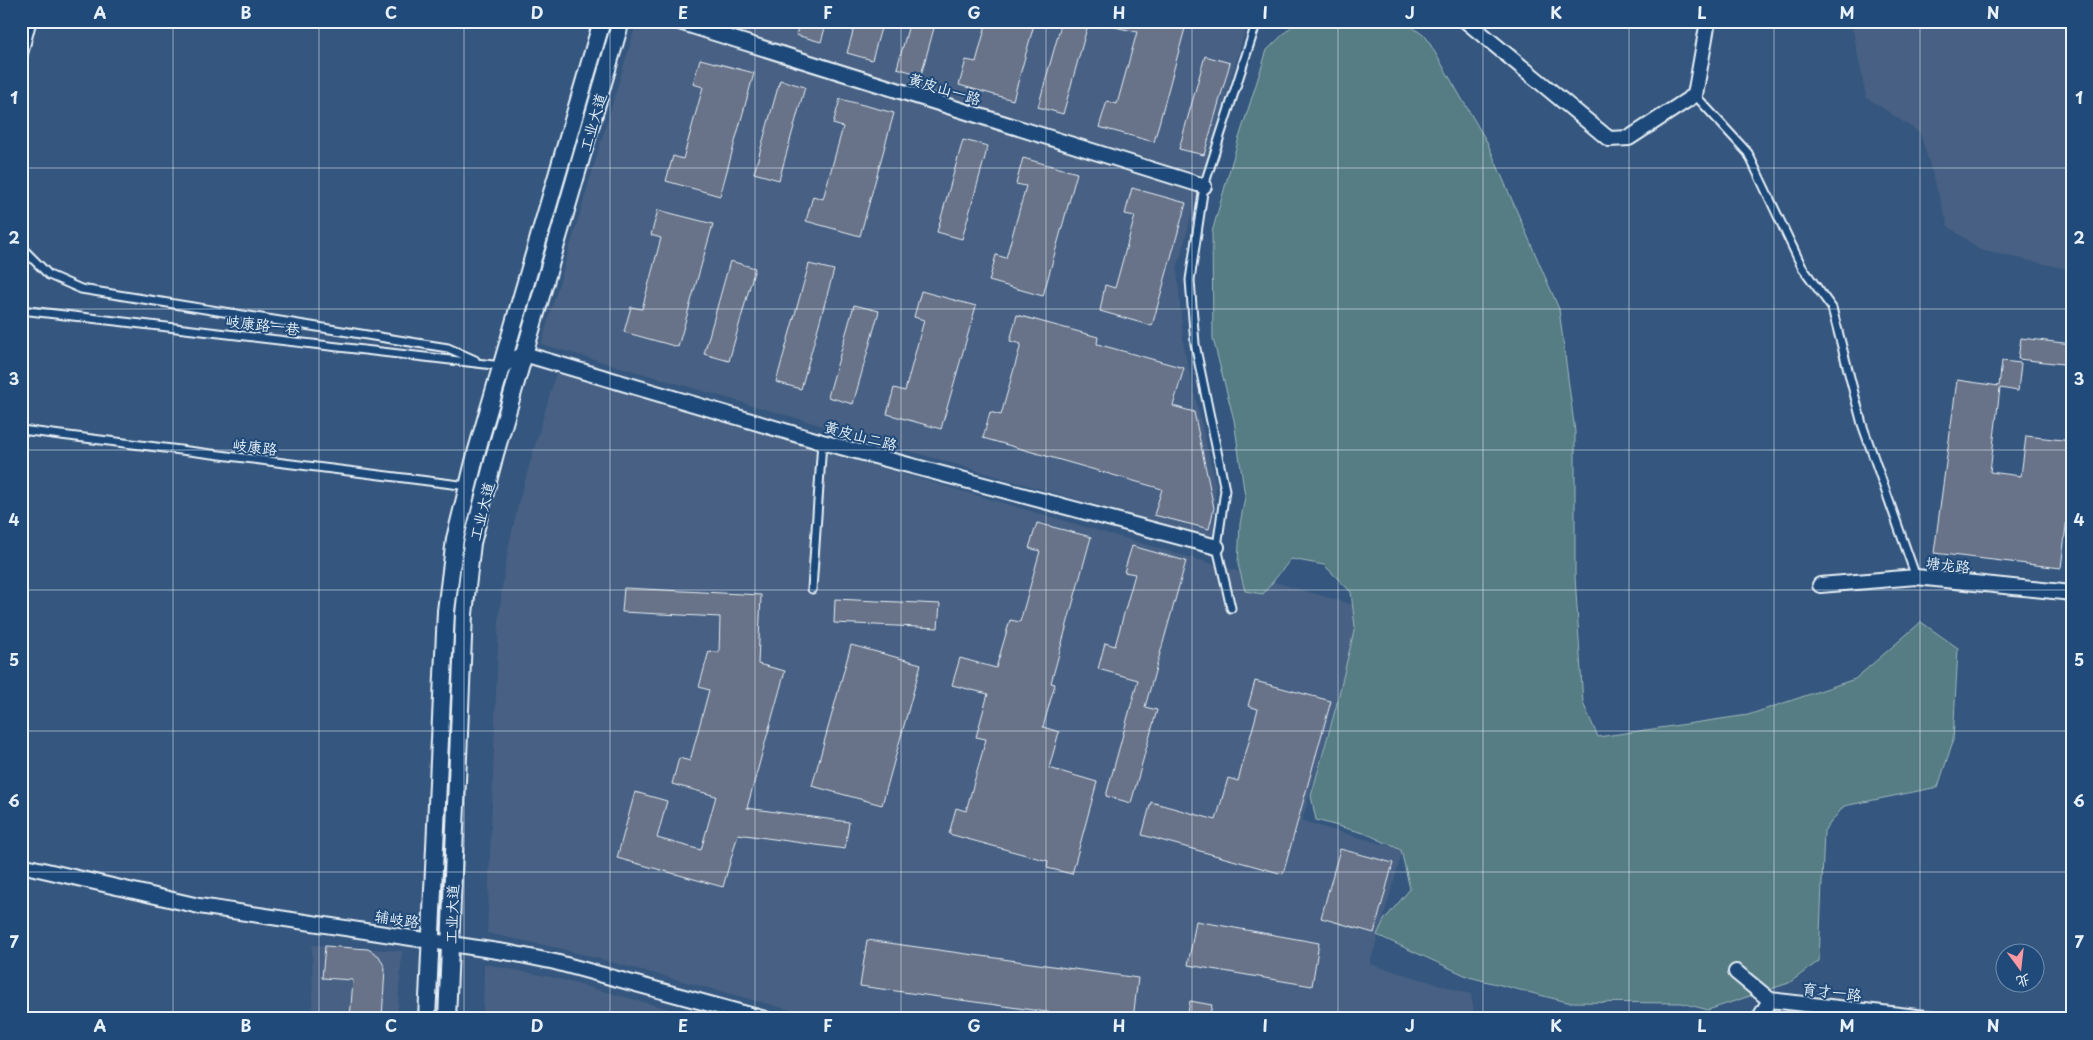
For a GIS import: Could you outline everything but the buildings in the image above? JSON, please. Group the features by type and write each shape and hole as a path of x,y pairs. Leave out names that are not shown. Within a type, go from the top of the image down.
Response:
{"street":[{"name":"工业大道","path":"427,1019 446,611 455,539 467,486 602,21"},
{"name":"工业大道","path":"447,1019 464,614 472,543 524,354 621,21"},
{"name":"黄皮山一路","path":"676,21 1204,186"},
{"path":"1466,21 1609,139 1630,138 1695,95 1708,21"},
{"path":"502,366 524,354"},
{"name":"黄皮山二路","path":"524,354 822,442 1217,547"},
{"name":"塘龙路","path":"1820,584 1916,577 2072,593"},
{"name":"辅岐路","path":"21,865 190,904 450,943 555,962 765,1019"},
{"path":"1736,972 1770,1000 1759,1019"},
{"name":"育才一路","path":"1770,1000 1934,1019"}],"lane":[{"path":"1231,608 1217,547 1225,490 1195,344 1190,280 1204,186 1257,21"},
{"path":"21,64 31,25"},
{"path":"1695,95 1748,153 1802,266 1832,308 1862,424 1916,577"},
{"path":"21,247 50,275 82,289 448,348 482,363"},
{"name":"岐康路一巷","path":"21,310 502,366"},
{"name":"岐康路","path":"21,430 467,486 485,492"},
{"path":"812,589 822,442"}],"shaded area":[{"path":"637,21 1248,22 1203,173 1177,269 1184,349 1216,485 1213,539 541,344"},
{"path":"1851,21 2072,21 2072,270 1980,250 1948,226 1920,133 1866,97"},
{"path":"556,373 1364,608 1302,821 1403,850 1370,964 1471,994 1475,1019 832,1019 798,1012 558,948 487,933 499,616 503,580 519,501"},
{"path":"312,945 402,951 397,1019 313,1019"},
{"path":"484,964 551,977 706,1019 483,1019"},
{"path":"1780,1013 1833,1019 1777,1019"}],"green space":[{"path":"1297,21 1404,21 1426,37 1487,142 1559,309 1575,432 1575,576 1583,703 1598,737 1748,715 1855,679 1921,622 1958,648 1953,741 1938,787 1844,806 1824,831 1819,961 1789,983 1708,1010 1682,1003 1567,1002 1469,977 1377,935 1384,920 1410,889 1401,850 1367,834 1316,820 1311,796 1336,707 1355,627 1351,592 1324,565 1291,559 1263,594 1245,591 1238,564 1240,524 1245,497 1234,420 1213,339 1212,232 1267,50"}]}
